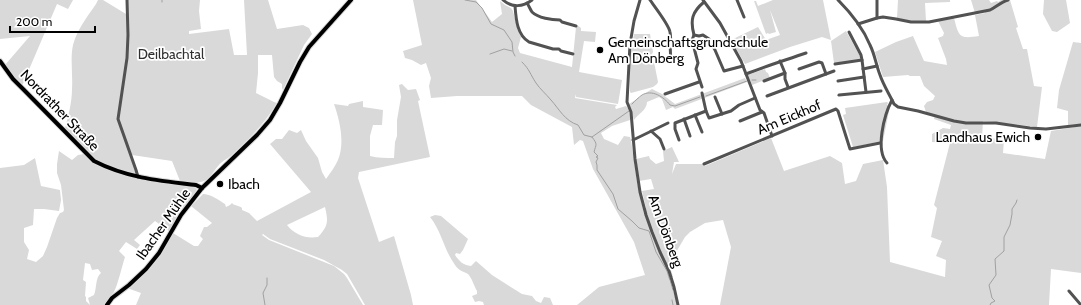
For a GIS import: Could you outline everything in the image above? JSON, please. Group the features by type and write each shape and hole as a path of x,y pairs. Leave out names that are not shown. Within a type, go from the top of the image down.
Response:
{"main road":[{"name":"Ibacher Mühle","path":"107,305 112,298 146,269 159,253 181,215 202,188 264,127 280,103 309,46 351,0"},
{"name":"Nordrather Straße","path":"0,61 24,90 94,161 138,177 196,185 202,188"}],"street":[{"path":"127,0 128,35 126,66 118,119 138,177"},
{"path":"503,0 515,6 520,6 532,0"},
{"name":"Am Dönberg","path":"640,0 631,33 627,102 631,112 638,182 646,215 658,248 669,271 678,305"},
{"path":"650,0 670,31 669,51 671,57"},
{"path":"737,0 744,17"},
{"path":"838,0 848,10 858,24 871,48 880,75 892,100 898,107 966,123 996,123 1043,129 1081,125"},
{"path":"877,0 877,18"},
{"path":"858,24 877,18 896,19 911,22 929,22 990,10 1008,0"},
{"path":"702,87 699,82 696,69 698,63 692,40 694,35 692,25 693,15 703,1 720,23 743,66 760,110 764,112 772,136"},
{"path":"527,3 532,11 538,16 560,20 576,26"},
{"path":"515,6 519,30 521,35 526,40 573,54"},
{"path":"849,32 861,55 866,92"},
{"path":"694,35 703,35 709,39 724,71 743,66"},
{"path":"746,74 806,53"},
{"path":"835,64 862,60"},
{"path":"780,61 785,73 785,79 788,87"},
{"path":"799,69 819,62 822,63 826,74"},
{"path":"863,69 877,66"},
{"path":"767,96 834,71"},
{"path":"764,81 785,73"},
{"path":"838,81 864,77"},
{"path":"665,94 699,82"},
{"path":"839,95 881,91"},
{"path":"702,93 706,111 710,118 731,111 739,105 755,98"},
{"path":"715,97 722,114"},
{"path":"887,163 880,143 888,107 892,100"},
{"name":"Am Eickhof","path":"704,164 836,109 838,111 850,149 880,143"},
{"path":"679,140 675,129 675,123 706,111"},
{"path":"740,121 762,112"},
{"path":"695,115 702,132"},
{"path":"684,119 690,136"},
{"path":"633,140 668,123"},
{"path":"651,131 660,139 664,149"},
{"path":"1069,292 1081,305"}],"green space":[{"path":"0,0 73,0 68,9 57,4 22,86 5,65 30,36 0,39"},
{"name":"Deilbachtal","path":"98,0 103,0 126,14 128,0 200,0 199,11 201,29 189,31 189,34 229,29 234,55 247,55 244,0 268,0 277,29 303,25 309,28 312,34 304,45 283,90 282,84 274,77 272,55 258,55 256,93 277,103 246,142 220,164 206,180 195,183 180,181 172,161 132,155 136,174 131,176 159,183 195,187 197,190 177,217 169,231 155,221 134,240 140,245 137,249 126,242 119,251 125,257 117,284 114,292 104,305 90,305 0,305 0,168 24,165 35,158 41,186 60,190 61,200 59,211 34,209 33,225 24,228 24,242 29,250 27,259 36,262 43,256 57,218 64,210 61,185 57,173 59,151 72,160 78,155 84,154 65,129 72,94 73,45 80,29","holes":["85,263 90,264 92,270 98,269 101,273 97,280 94,295 88,298 90,305 86,301 86,282 83,280"]},
{"path":"413,0 476,0 492,22 502,14 500,1 513,11 521,37 518,48 520,53 572,67 577,25 581,28 581,31 596,32 595,42 584,41 579,72 622,80 618,104 576,97 576,94 575,98 617,105 615,107 616,109 626,106 628,109 630,120 612,126 601,133 604,139 618,145 624,136 630,137 644,214 646,208 642,191 654,189 651,179 639,181 636,159 649,156 650,159 656,164 664,161 663,151 672,147 679,162 674,162 672,174 676,164 703,164 705,166 771,138 784,171 830,156 842,163 845,184 856,181 863,164 883,160 887,187 890,262 945,277 946,260 936,256 942,241 931,237 937,208 934,205 950,143 932,142 932,134 943,128 950,129 951,125 934,119 935,115 926,112 924,106 927,102 933,100 935,96 924,86 920,76 908,75 883,77 875,52 913,36 924,61 947,65 938,38 943,36 944,33 938,21 954,18 957,29 961,35 964,37 979,36 975,15 985,13 984,11 975,13 971,0 989,0 991,3 1001,0 1010,0 1018,27 1016,28 1023,49 1027,49 1034,86 1042,87 1037,127 983,121 982,138 1004,139 1003,153 1045,159 1051,131 1081,126 1081,273 1051,269 1049,305 720,305 731,247 723,220 705,223 690,232 685,237 672,259 671,270 673,277 669,280 677,305 577,305 599,287 645,275 634,242 593,169 583,141 580,140 574,145 572,127 531,105 522,96 457,96 431,98 429,86 431,78 426,63 421,65 405,58 403,51 422,45"},
{"path":"773,0 823,0 831,40 822,37 745,64 731,40 758,27 766,40 780,35 770,10 776,32 766,34 754,1 756,1 758,6"},
{"path":"898,0 950,0 950,2 925,3 926,21 911,21 897,18"},
{"path":"1044,0 1066,0 1070,23 1057,32 1052,31 1043,14"},
{"path":"846,31 860,56 860,60 834,63 831,41"},
{"path":"634,34 650,34 653,52 652,58 658,82 653,87 631,93 630,63"},
{"path":"1073,42 1081,43 1081,124 1068,125 1068,111 1057,108 1059,90"},
{"path":"765,69 770,78 752,85 748,75"},
{"path":"745,78 747,82 675,109 673,107 666,110 662,99 659,97 647,102 644,110 634,120 629,104 652,89 662,94 675,104"},
{"path":"402,84 408,90 416,89 420,100 418,101 430,157 359,172 358,178 379,242 394,236 413,305 365,305 347,274 342,270 324,260 270,239 263,234 262,235 269,240 334,266 347,278 363,305 136,305 141,293 127,288 137,280 173,233 194,246 198,246 203,239 200,236 204,227 207,227 212,223 191,206 203,194 217,199 225,204 226,207 232,203 239,206 257,221 311,192 270,144 276,139 282,139 289,130 297,133 301,130 306,141 318,158 322,172 326,179 338,160 341,146 340,125 334,104 348,106 349,104 363,101 363,107 383,110 382,125 373,125 370,136 370,156 379,158 394,158 397,136 397,120 401,97 399,85","holes":["325,207 327,223 318,237 301,236 287,225"]},
{"path":"887,102 887,105 890,106 883,141 853,147 843,115 846,114 845,108"},
{"path":"435,215 441,216 468,239 460,254 456,253 455,255 458,259 466,265 471,266 476,261 492,275 522,294 532,296 536,301 541,303 544,297 550,298 553,305 484,305 483,302 475,302 472,296 477,294 477,291 472,280 468,274 458,269 451,259 430,217"}],"waterway":[{"path":"465,0 476,2 482,8 491,24 504,30 512,42 515,56"},
{"path":"490,54 504,49 512,51"},
{"path":"522,62 534,80 569,121 578,125 584,135 592,137 594,140 596,144 594,152 598,156 596,157 598,158 596,162 597,170 613,194 618,209 639,228 649,231 656,252 667,271 673,290"},
{"path":"706,96 747,81"},
{"path":"632,104 646,93 654,93 670,105 675,106 700,97"},
{"path":"592,137 629,111"},
{"path":"990,305 995,301 992,298 989,285 996,275 995,259 1004,251 1004,237 1010,225 1012,209 1017,200"},
{"path":"265,305 263,293 267,285 267,278"},
{"path":"672,300 673,305"}],"place":[{"name":"Gemeinschaftsgrundschule Am Dönberg","path":"600,50"},
{"name":"Landhaus Ewich","path":"1038,137"},
{"name":"Ibach","path":"220,184"}]}
